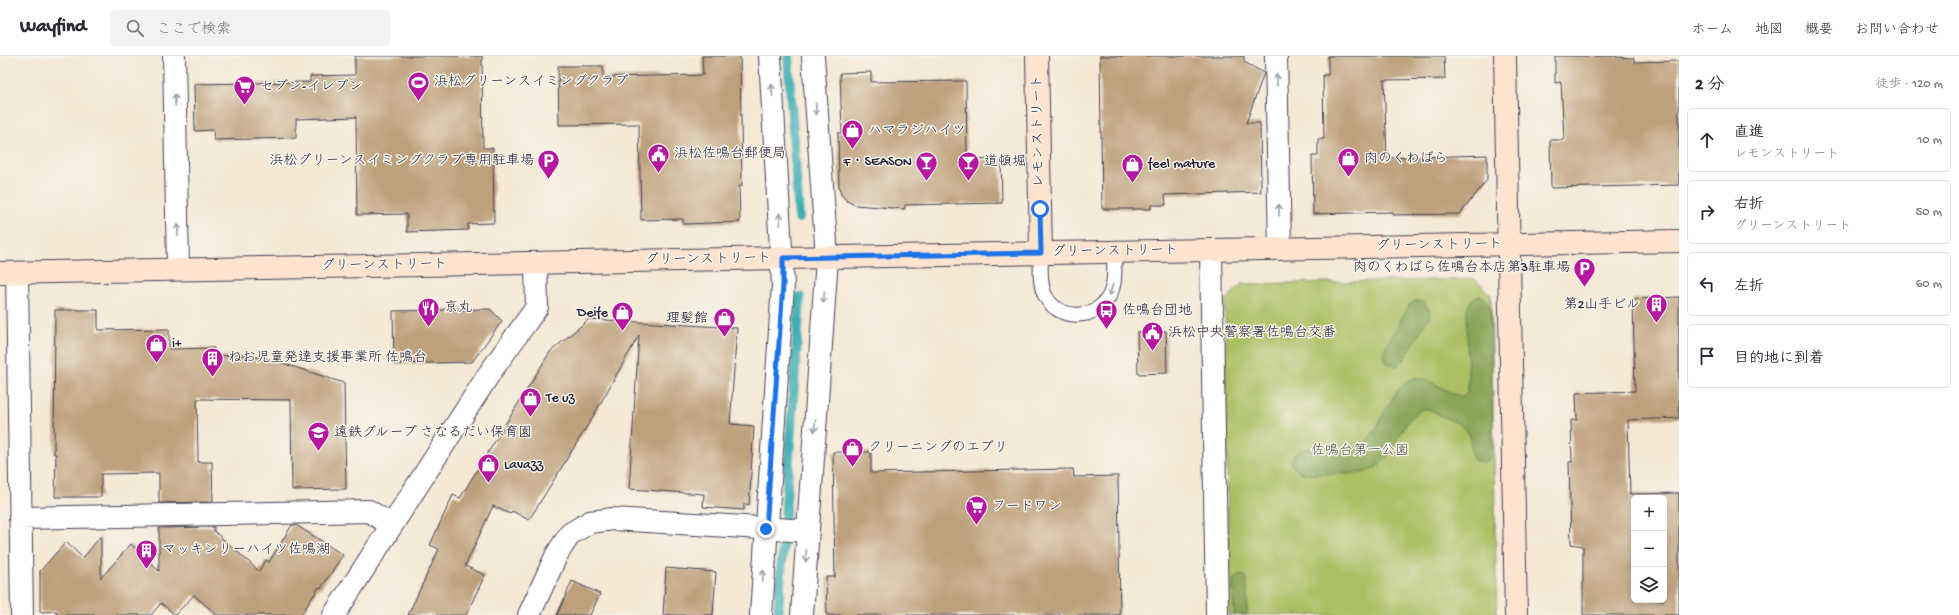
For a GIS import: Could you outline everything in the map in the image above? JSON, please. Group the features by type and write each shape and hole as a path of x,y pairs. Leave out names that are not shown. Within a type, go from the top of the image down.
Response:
{"street":[{"path":"174,56 178,269"},
{"path":"761,615 783,285 783,258 770,56"},
{"path":"802,615 827,258 813,56"},
{"name":"レモンストリート","path":"1037,56 1041,253"},
{"path":"1276,56 1280,249"},
{"path":"1506,56 1516,615"},
{"name":"グリーンストリート","path":"8,273 1679,241"},
{"path":"1211,250 1216,615"},
{"path":"334,615 491,371 536,307 536,263"},
{"path":"8,273 20,518 22,615"},
{"path":"20,518 369,511 391,526"},
{"path":"529,615 557,554 570,534 590,522 613,519 808,531"}],"lane":[{"path":"1041,253 1041,280 1044,293 1050,303 1060,311 1072,315 1084,315 1096,310 1106,302 1112,291 1114,279 1114,252"}],"green space":[{"name":"佐鳴台第一公園","path":"1475,279 1491,295 1497,615 1229,615 1225,301 1241,284"},
{"path":"1480,296 1488,301 1490,310 1493,449 1490,458 1483,463 1474,460 1468,433 1463,427 1428,409 1423,409 1416,412 1410,419 1393,448 1379,465 1371,470 1354,474 1305,474 1301,473 1294,467 1291,462 1294,455 1301,450 1318,448 1349,448 1358,446 1365,442 1377,427 1400,388 1407,381 1414,378 1425,379 1456,395 1462,396 1468,393 1467,308 1472,299"},
{"path":"1415,301 1423,302 1429,309 1429,317 1403,361 1397,366 1389,365 1383,358 1384,350 1409,305"},
{"path":"1240,574 1245,576 1247,581 1247,615 1234,615 1233,580"}],"building":[{"name":"浜松グリーンスイミングクラブ","path":"355,56 482,56 483,148 493,148 494,223 468,224 468,230 407,232 407,214 357,215 356,117 296,119 296,138 214,140 213,130 195,131 194,84 310,82 310,76 355,75"},
{"path":"702,56 740,56 742,186 739,186 740,222 683,224 683,219 641,220 639,124 559,125 558,66 603,66 603,77 703,75"},
{"path":"1100,56 1244,56 1244,62 1264,73 1246,123 1260,123 1261,192 1165,195 1166,205 1151,205 1151,209 1102,209"},
{"path":"1328,56 1444,56 1445,79 1384,80 1387,158 1487,155 1487,180 1460,214 1393,215 1393,212 1313,214 1312,156 1318,156 1318,139 1324,139 1323,75 1328,75"},
{"path":"1555,56 1616,56 1634,58 1634,62 1679,61 1679,185 1551,188 1550,140 1564,140 1561,82 1555,83"},
{"path":"871,72 871,82 966,81 967,160 1001,159 1002,203 905,205 905,209 855,205 847,201 841,194 839,186 838,133 842,133 840,73"},
{"path":"1679,297 1679,418 1628,420 1630,494 1679,493 1679,615 1583,615 1583,546 1571,544 1569,462 1572,462 1571,420 1577,420 1576,393 1635,391 1633,299"},
{"path":"490,309 502,321 472,362 394,364 393,311"},
{"path":"55,310 98,310 98,330 169,329 169,349 214,348 214,356 250,355 250,357 263,357 344,383 346,489 292,490 291,400 197,399 198,462 212,462 213,502 159,503 159,473 101,474 101,497 55,497"},
{"path":"589,319 737,328 730,424 754,426 749,505 744,504 744,510 703,507 704,494 629,489 639,335 591,420 529,520 512,511 510,514 493,506 465,566 485,575 466,615 408,615 439,549 430,545 453,495 460,498 550,352"},
{"path":"1166,331 1167,373 1138,374 1137,332"},
{"name":"フードワン","path":"833,452 871,452 871,473 1073,469 1074,477 1118,476 1120,615 827,615 826,577 835,577"},
{"path":"292,525 296,525 343,555 321,588 319,587 301,615 217,615 194,595 175,615 161,603 151,615 57,615 57,611 40,612 40,571 66,542 83,558 101,536 101,578 131,544 159,571 159,528 214,527 214,531 259,571 266,560 269,562"},
{"path":"666,568 716,572 713,615 663,615"},
{"path":"572,581 600,594 590,615 557,615"}],"waterway":[{"path":"788,56 799,218"},
{"path":"785,516 800,297"},
{"path":"778,615 783,545"}],"place":[{"name":"浜松グリーンスイミングクラブ","path":"419,102"},
{"name":"セブン-イレブン","path":"245,106"},
{"name":"ハマラジハイツ","path":"852,150"},
{"name":"浜松佐鳴台郵便局","path":"658,174"},
{"name":"肉のくわばら","path":"1349,178"},
{"name":"浜松グリーンスイミングクラブ専用駐車場","path":"549,180"},
{"name":"F・SEASON","path":"927,182"},
{"name":"道頓堀","path":"969,182"},
{"name":"feel mature","path":"1133,184"},
{"name":"肉のくわばら佐鳴台本店第3駐車場","path":"1585,288"},
{"name":"第2山手ビル","path":"1656,324"},
{"name":"京丸","path":"429,328"},
{"name":"佐鳴台団地","path":"1107,330"},
{"name":"Deife","path":"623,332"},
{"name":"理髪館","path":"724,338"},
{"name":"浜松中央警察署佐鳴台交番","path":"1152,352"},
{"name":"i+","path":"157,364"},
{"name":"ねお児童発達支援事業所 佐鳴台","path":"213,378"},
{"name":"Te uz","path":"530,418"},
{"name":"遠鉄グループ さなるだい保育園","path":"319,452"},
{"name":"クリーニングのエブリ","path":"852,468"},
{"name":"Lavazz","path":"489,484"},
{"name":"フードワン","path":"976,526"},
{"name":"マッキンリーハイツ佐鳴湖","path":"147,570"}],"route":[{"path":"766,529 783,285 783,258 1041,253 1040,209"}]}
